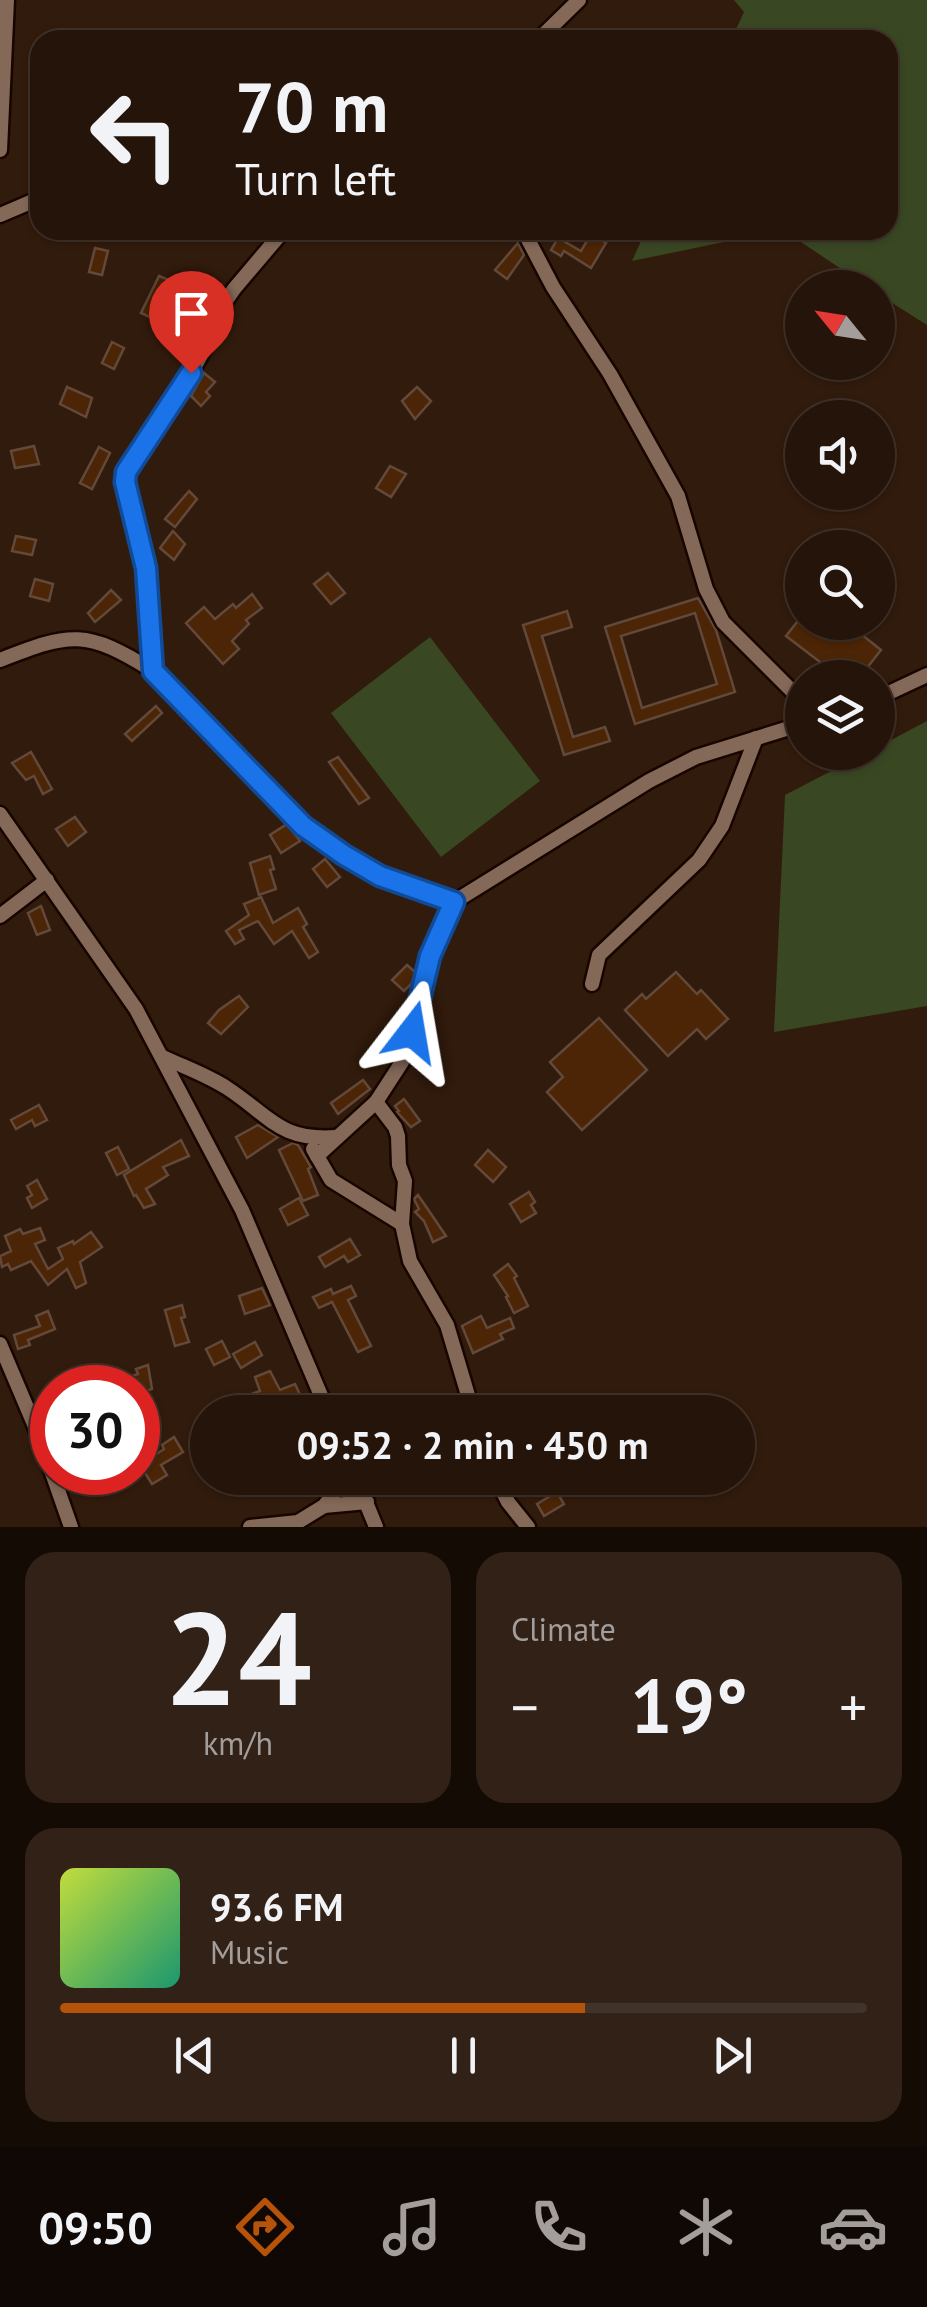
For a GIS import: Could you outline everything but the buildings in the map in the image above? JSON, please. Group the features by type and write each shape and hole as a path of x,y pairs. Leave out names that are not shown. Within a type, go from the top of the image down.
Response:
{"street":[{"path":"0,150 7,0"},
{"path":"548,30 579,0"},
{"path":"0,215 30,202"},
{"path":"153,671 146,568 126,491 126,472 177,399 205,348 214,318 276,240"},
{"path":"527,240 552,286 610,374 678,496 706,589 723,622 785,684"},
{"path":"0,660 65,637 86,639 123,652 153,671 303,826 380,876 454,902"},
{"path":"895,690 927,675"},
{"path":"317,1156 376,1102 402,1062 430,956 454,902 649,781 696,758 785,729"},
{"path":"592,984 599,955 699,860 722,826 756,738"},
{"path":"0,814 136,1008 242,1210 321,1395"},
{"path":"0,916 47,880"},
{"path":"162,1057 227,1088 268,1120 307,1139 336,1137"},
{"path":"376,1102 398,1136 399,1166 405,1181 402,1224 410,1260 447,1326 467,1395"},
{"path":"307,1139 330,1180 402,1224"},
{"path":"0,1344 39,1436 70,1527"},
{"path":"250,1527 298,1522 324,1506 333,1495"},
{"path":"363,1495 376,1527"},
{"path":"504,1495 528,1527"},
{"path":"324,1506 366,1502"}],"green space":[{"path":"734,0 927,0 927,325 895,305 895,270 843,270 798,240 898,240 898,30 736,30 744,12"},
{"path":"641,240 734,240 632,261"},
{"path":"430,637 540,781 441,857 331,713"},
{"path":"927,721 927,1006 774,1032 785,795 833,770 895,770 895,738"}],"route":[{"path":"191,373 126,472 126,491 146,568 153,671 303,826 380,876 454,902 430,956 412,1032"}]}
